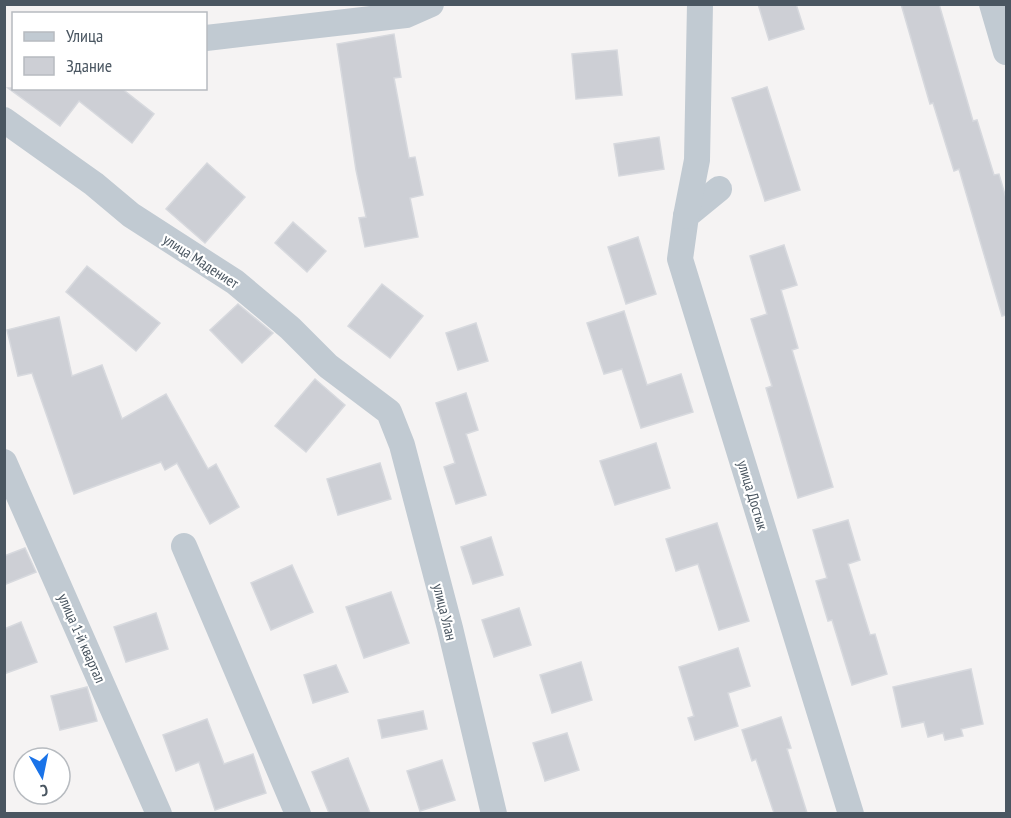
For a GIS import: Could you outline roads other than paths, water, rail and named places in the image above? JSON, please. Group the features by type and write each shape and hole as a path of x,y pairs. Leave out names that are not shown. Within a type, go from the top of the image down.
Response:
{"street":[{"path":"207,38 406,15 431,4"},
{"name":"улица Достык","path":"700,4 697,160 680,259 851,813"},
{"path":"992,4 1006,52"},
{"name":"улица Мадениет","path":"4,120 94,184 131,215 235,282 290,328 328,366 389,412"},
{"path":"686,216 719,189"},
{"name":"улица Улан","path":"389,412 402,445 450,628 494,813"},
{"name":"улица 1-й квартал","path":"4,462 159,813"},
{"path":"184,546 298,813"}]}
